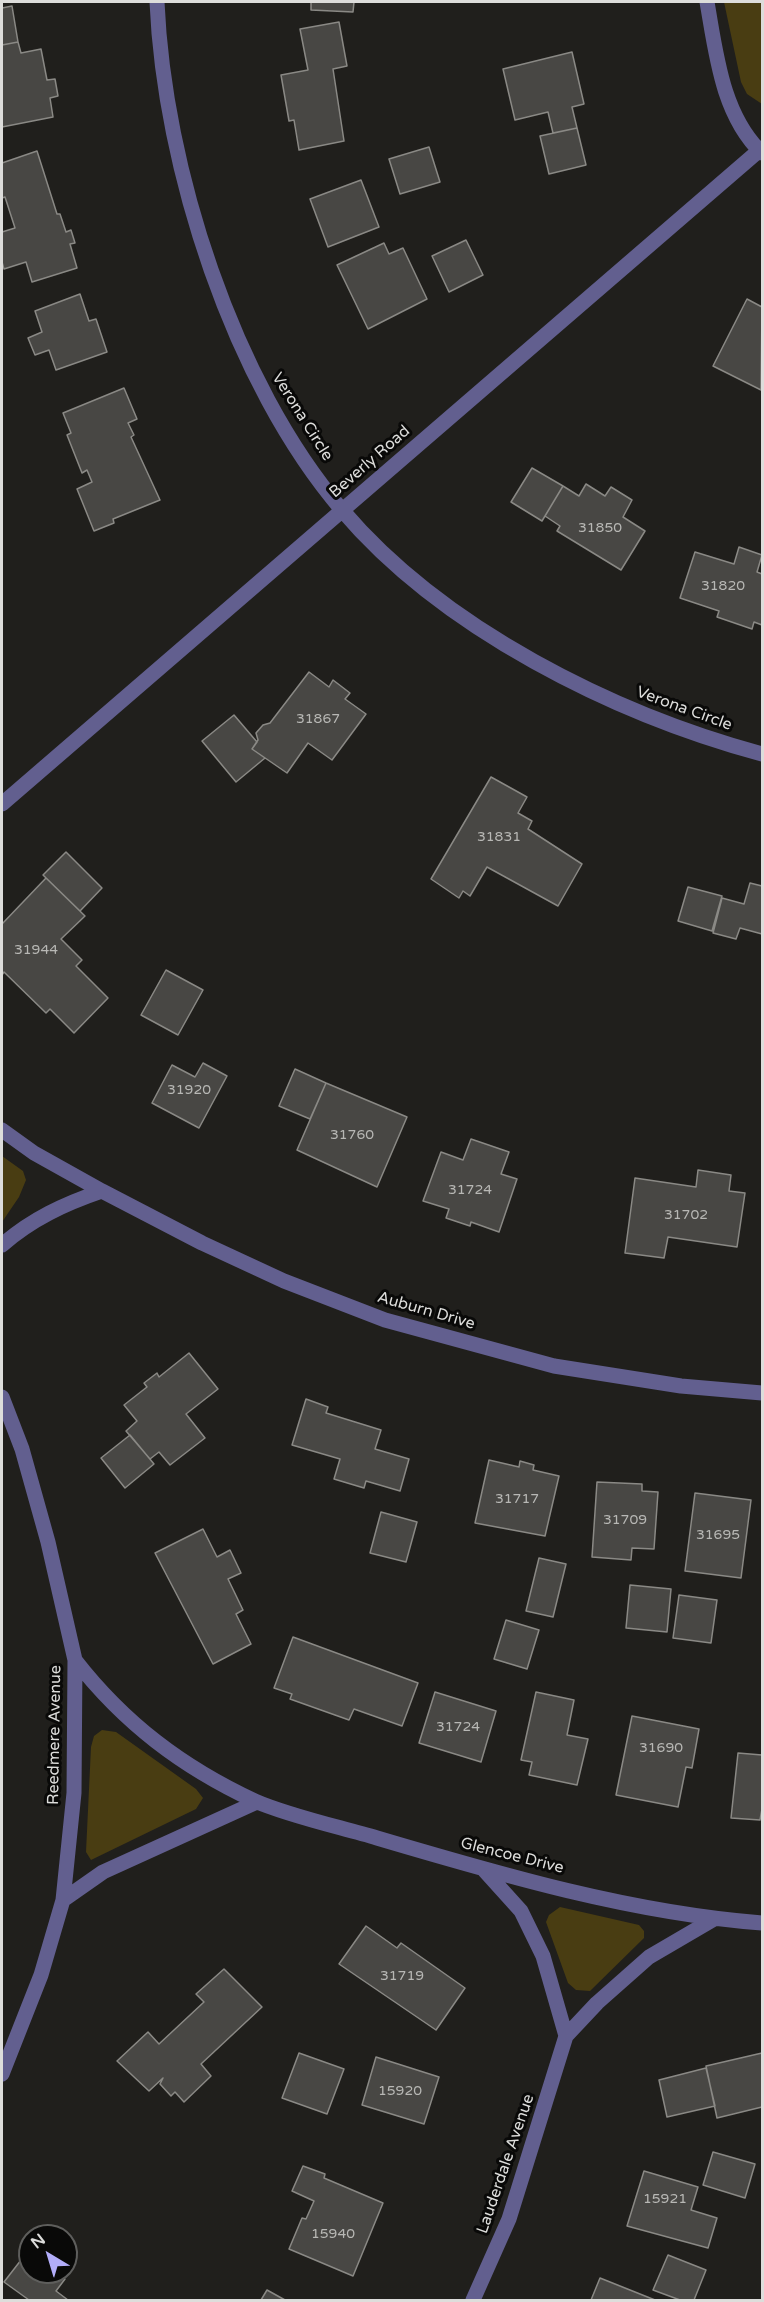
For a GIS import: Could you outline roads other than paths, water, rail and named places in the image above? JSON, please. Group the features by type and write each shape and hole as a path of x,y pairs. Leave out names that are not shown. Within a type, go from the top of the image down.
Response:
{"street":[{"name":"Verona Circle","path":"157,2 165,83 187,185 200,236 233,330 277,416 341,510 412,577 460,614 527,657 607,700 714,740 762,754"},
{"path":"707,2 720,76 739,121 762,151"},
{"name":"Beverly Road","path":"2,804 341,510 762,151"},
{"name":"Auburn Drive","path":"2,1130 34,1153 202,1243 284,1281 385,1320 554,1366 681,1386 762,1393"},
{"path":"2,1245 24,1227 65,1204 102,1191"},
{"name":"Reedmere Avenue","path":"2,1397 22,1449 43,1521 75,1659 74,1794 63,1899 41,1975 2,2074"},
{"name":"Glencoe Drive","path":"75,1659 104,1697 157,1742 207,1775 257,1802 484,1870 714,1919 762,1923"},
{"path":"63,1899 103,1872 257,1802"},
{"path":"484,1870 521,1911 543,1956 566,2036"},
{"name":"Lauderdale Avenue","path":"473,2301 509,2219 566,2036 597,2003 649,1957 714,1919"},
{"path":"2,2041 17,2037"}]}
